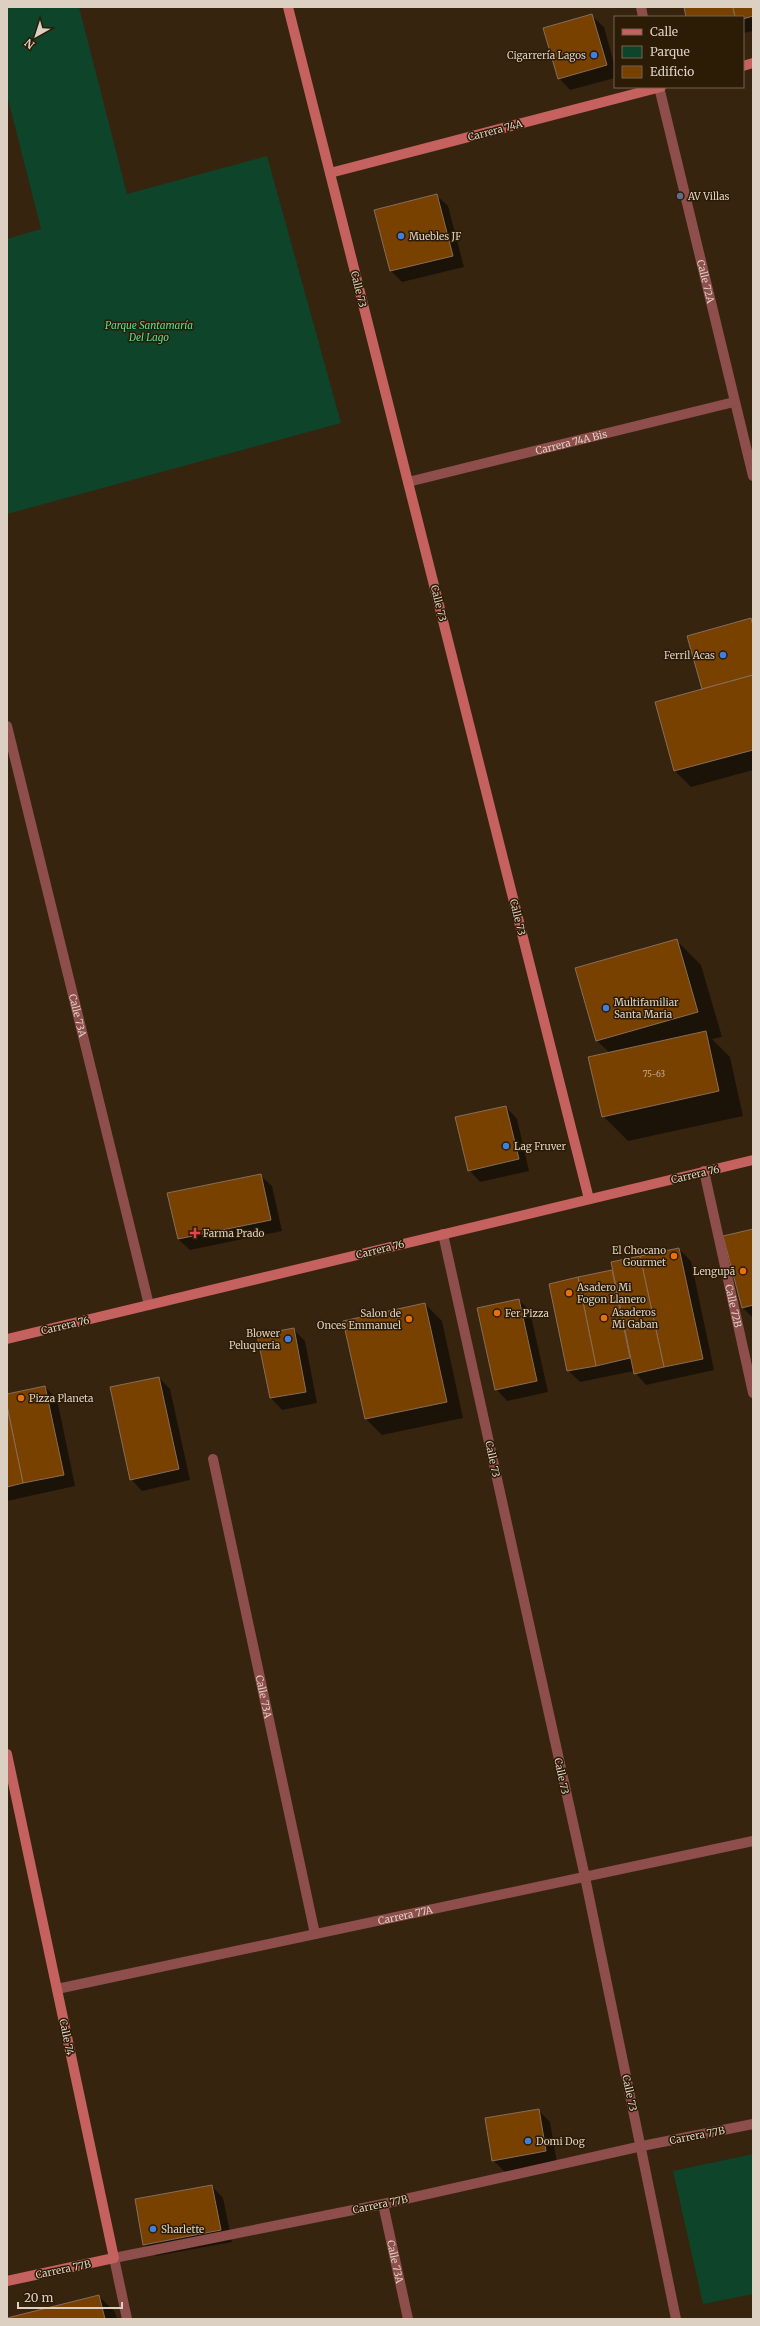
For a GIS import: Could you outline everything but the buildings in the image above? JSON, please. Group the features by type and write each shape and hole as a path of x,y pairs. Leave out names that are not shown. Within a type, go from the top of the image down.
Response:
{"street":[{"name":"Calle 73","path":"288,7 590,1199"},
{"name":"Carrera 74A","path":"330,173 656,88"},
{"name":"Calle 72A","path":"660,88 734,402 753,476"},
{"name":"Carrera 74A Bis","path":"408,482 734,402"},
{"name":"Calle 73A","path":"7,726 149,1305"},
{"name":"Carrera 76","path":"7,1339 753,1160"},
{"name":"Calle 72B","path":"704,1171 753,1393"},
{"name":"Calle 73","path":"443,1234 585,1877 642,2146 676,2319"},
{"name":"Calle 73A","path":"213,1459 315,1934"},
{"name":"Calle 74","path":"7,1754 127,2319"},
{"name":"Carrera 77A","path":"57,1989 753,1841"},
{"name":"Carrera 77B","path":"7,2281 383,2204 642,2146 753,2124"},
{"name":"Calle 73A","path":"383,2204 408,2319"}],"green space":[{"name":"Parque Santamaría Del Lago","path":"7,7 79,7 127,194 267,156 341,423 7,514 7,239 41,229 7,95"},
{"path":"753,2154 753,2294 703,2304 673,2171"}],"place":[{"name":"Cigarrería Lagos","path":"594,55"},
{"name":"AV Villas","path":"680,196"},
{"name":"Muebles JF","path":"401,236"},
{"name":"Ferril Acas","path":"723,655"},
{"name":"Multifamiliar Santa Maria","path":"606,1008"},
{"name":"Lag Fruver","path":"506,1146"},
{"name":"Farma Prado","path":"195,1233"},
{"name":"El Chocano Gourmet","path":"674,1256"},
{"name":"Lengupã","path":"743,1271"},
{"name":"Asadero Mi Fogon Llanero","path":"569,1293"},
{"name":"Fer Pizza","path":"497,1313"},
{"name":"Asaderos Mi Gaban","path":"604,1318"},
{"name":"Salon de Onces Emmanuel","path":"409,1319"},
{"name":"Blower Peluqueria","path":"288,1339"},
{"name":"Pizza Planeta","path":"21,1398"},
{"name":"Domi Dog","path":"528,2141"},
{"name":"Sharlette","path":"153,2229"}]}
